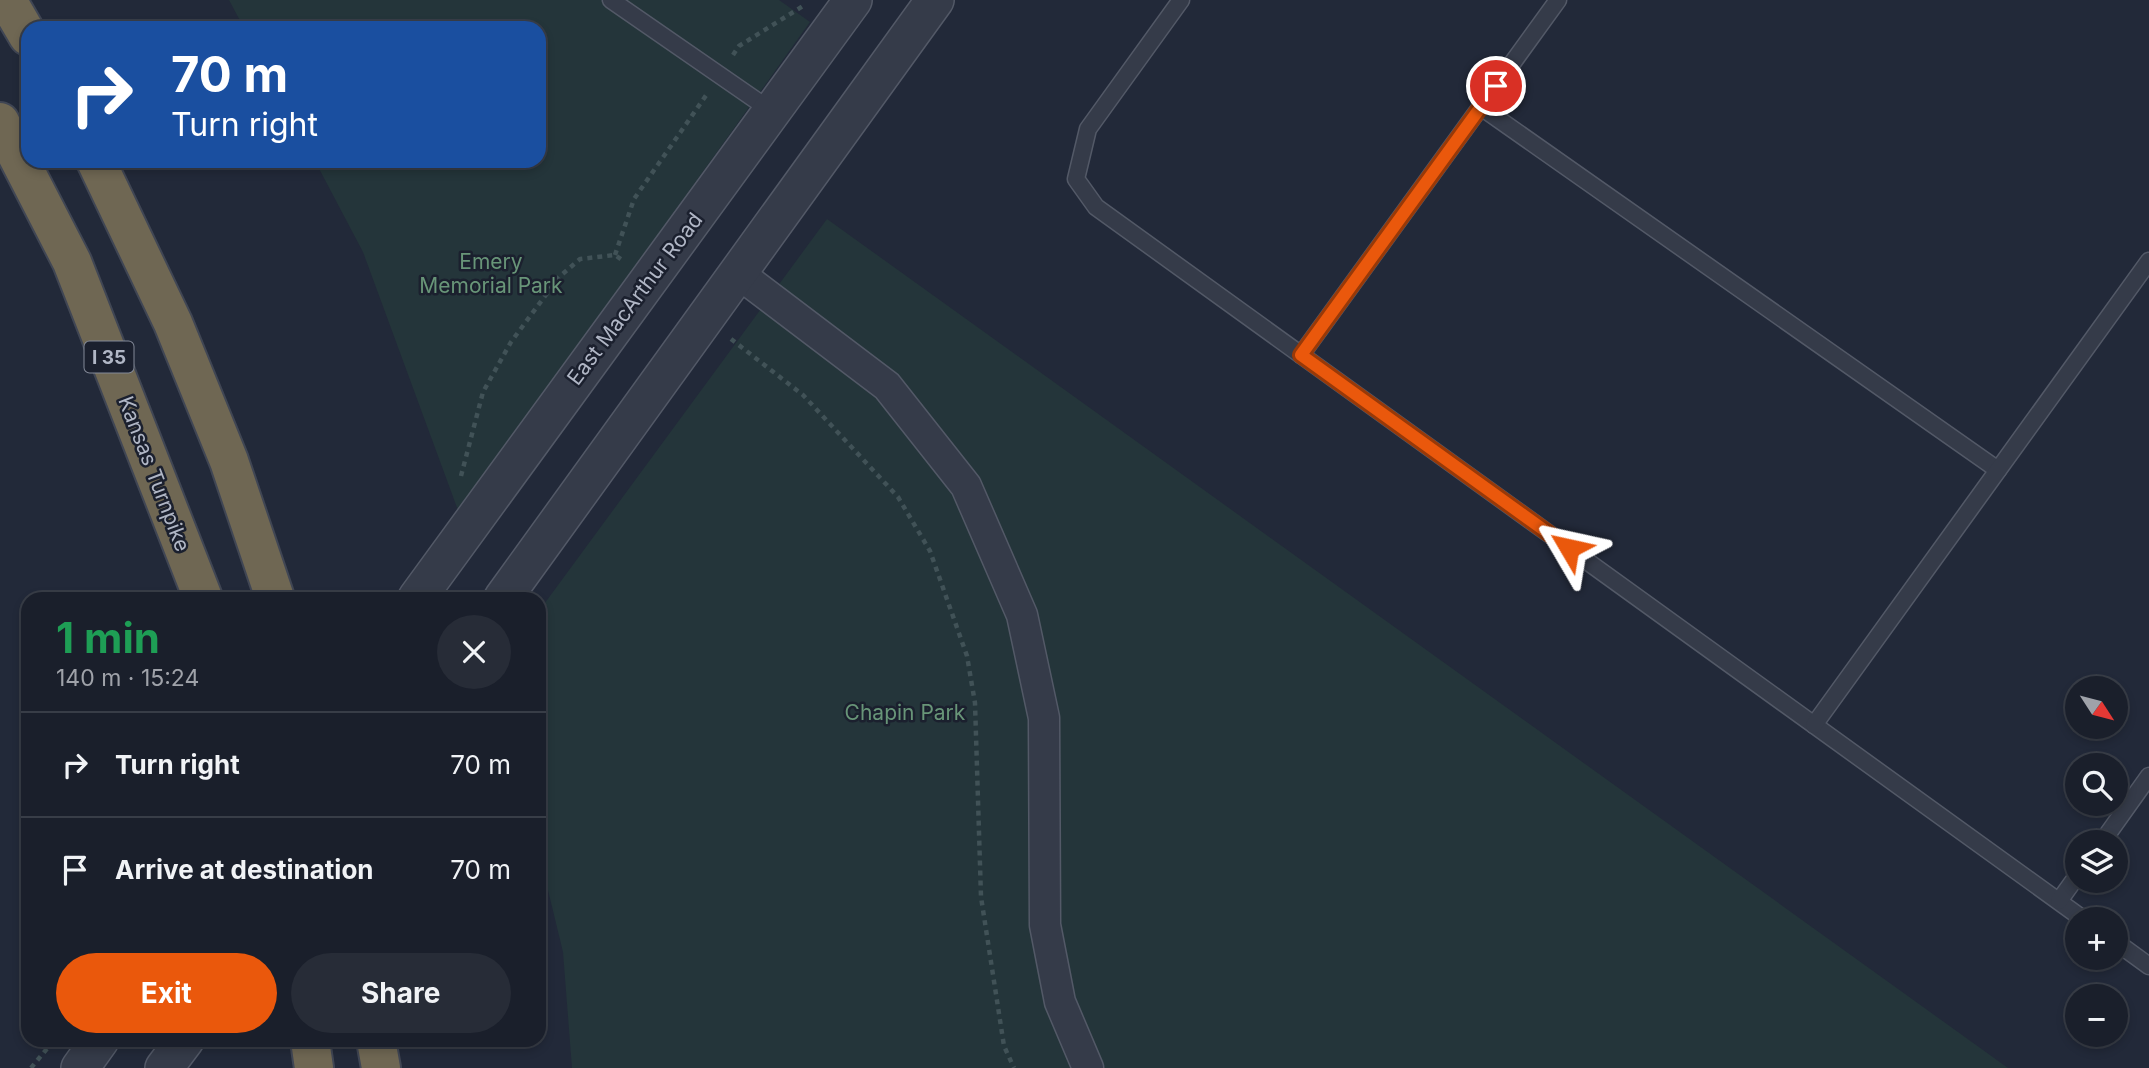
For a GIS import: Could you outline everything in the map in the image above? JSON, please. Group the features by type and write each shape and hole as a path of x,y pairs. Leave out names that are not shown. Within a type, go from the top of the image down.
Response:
{"highway":[{"path":"6,0 21,25"},
{"name":"Kansas Turnpike","path":"0,122 21,163"},
{"name":"Kansas Turnpike","path":"24,168 72,262 201,592"},
{"path":"99,168 173,323 229,461 273,592"},
{"path":"311,1047 314,1068"},
{"path":"377,1047 381,1068"}],"street":[{"name":"East MacArthur Road","path":"421,592 853,0"},
{"path":"507,592 935,0"},
{"path":"738,273 887,386 966,486 1022,615 1044,718 1045,925 1060,1002 1088,1068"},
{"path":"79,1068 95,1047"},
{"path":"164,1068 180,1047"}],"lane":[{"path":"611,0 773,112"},
{"path":"1181,0 1088,129 1076,179 1096,207 2067,907"},
{"path":"1301,355 1558,0"},
{"path":"1481,107 1998,470"},
{"path":"1814,725 2149,261"},
{"path":"2111,830 2149,776"},
{"path":"2059,901 2065,893"},
{"path":"2128,951 2149,966"}],"path":[{"path":"615,255 634,199 740,46 802,8 807,0"},
{"path":"459,481 484,392 511,342 559,277 580,259 615,255 651,280"},
{"path":"705,319 803,395 898,497 930,551 967,656 973,691 981,897 1004,1046 1014,1068"},
{"path":"31,1068 49,1047"}],"green space":[{"name":"Emery Memorial Park","path":"229,0 779,0 810,22 459,513 363,252 319,168 546,168 546,21 240,21"},
{"name":"Chapin Park","path":"827,219 2008,1068 572,1068 563,952 546,882 546,601"}],"route":[{"path":"1496,86 1301,355 1569,548"}]}
